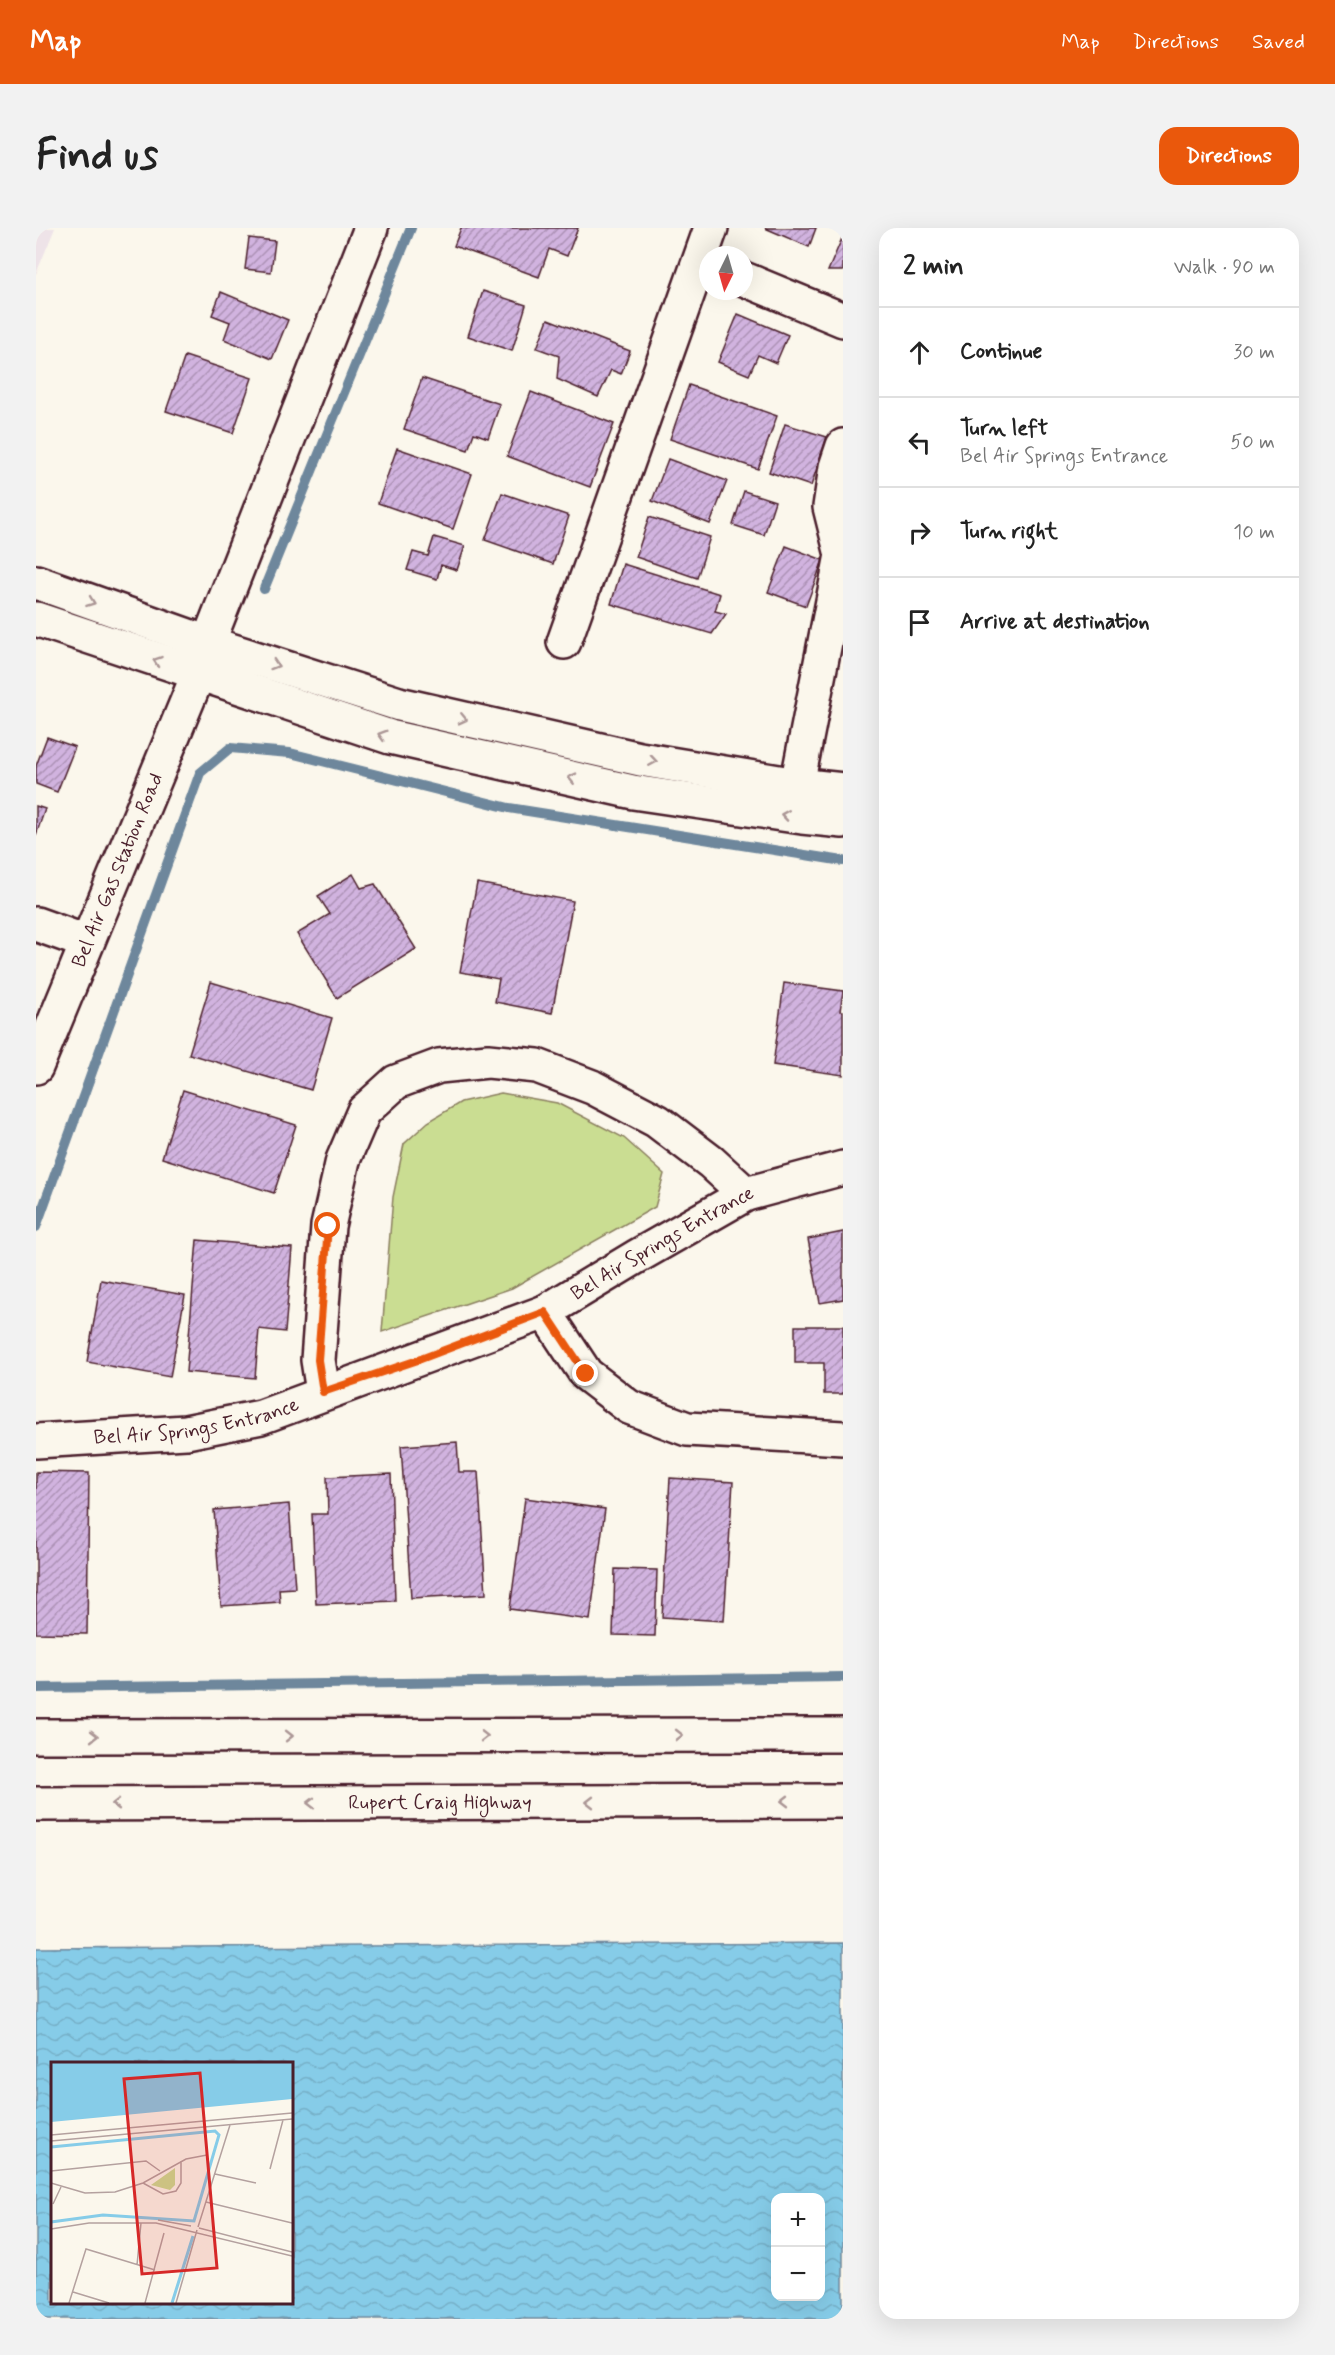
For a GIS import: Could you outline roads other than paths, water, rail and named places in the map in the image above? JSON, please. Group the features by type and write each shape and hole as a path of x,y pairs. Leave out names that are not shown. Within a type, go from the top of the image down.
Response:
{"street":[{"path":"208,644 371,228"},
{"path":"707,246 711,228"},
{"path":"564,642 699,273"},
{"path":"753,283 843,320"},
{"path":"797,785 842,555 830,507 836,467 843,446"},
{"path":"36,582 208,644 399,704 640,759 797,785 843,790"},
{"path":"36,619 198,675 390,737 633,792 843,821"},
{"name":"Bel Air Gas Station Road","path":"36,1067 198,675"},
{"path":"36,924 86,942"},
{"path":"323,1392 318,1360 322,1293 328,1226 343,1160 364,1111 396,1082 439,1066 488,1061 537,1066 592,1087 657,1121 711,1162 746,1194"},
{"name":"Bel Air Springs Entrance","path":"36,1441 186,1432 261,1417 323,1392 418,1360 545,1312 746,1194 843,1168"},
{"path":"545,1312 586,1374 629,1407 687,1429 843,1438"},
{"path":"36,1736 843,1735"},
{"name":"Rupert Craig Highway","path":"36,1804 843,1801"}],"water":[{"path":"843,1943 843,2319 36,2319 36,1948"}],"waterway":[{"path":"264,589 411,228"},
{"path":"36,1227 200,773 230,748 290,753 509,808 843,861"},
{"path":"36,1688 843,1677"}]}
